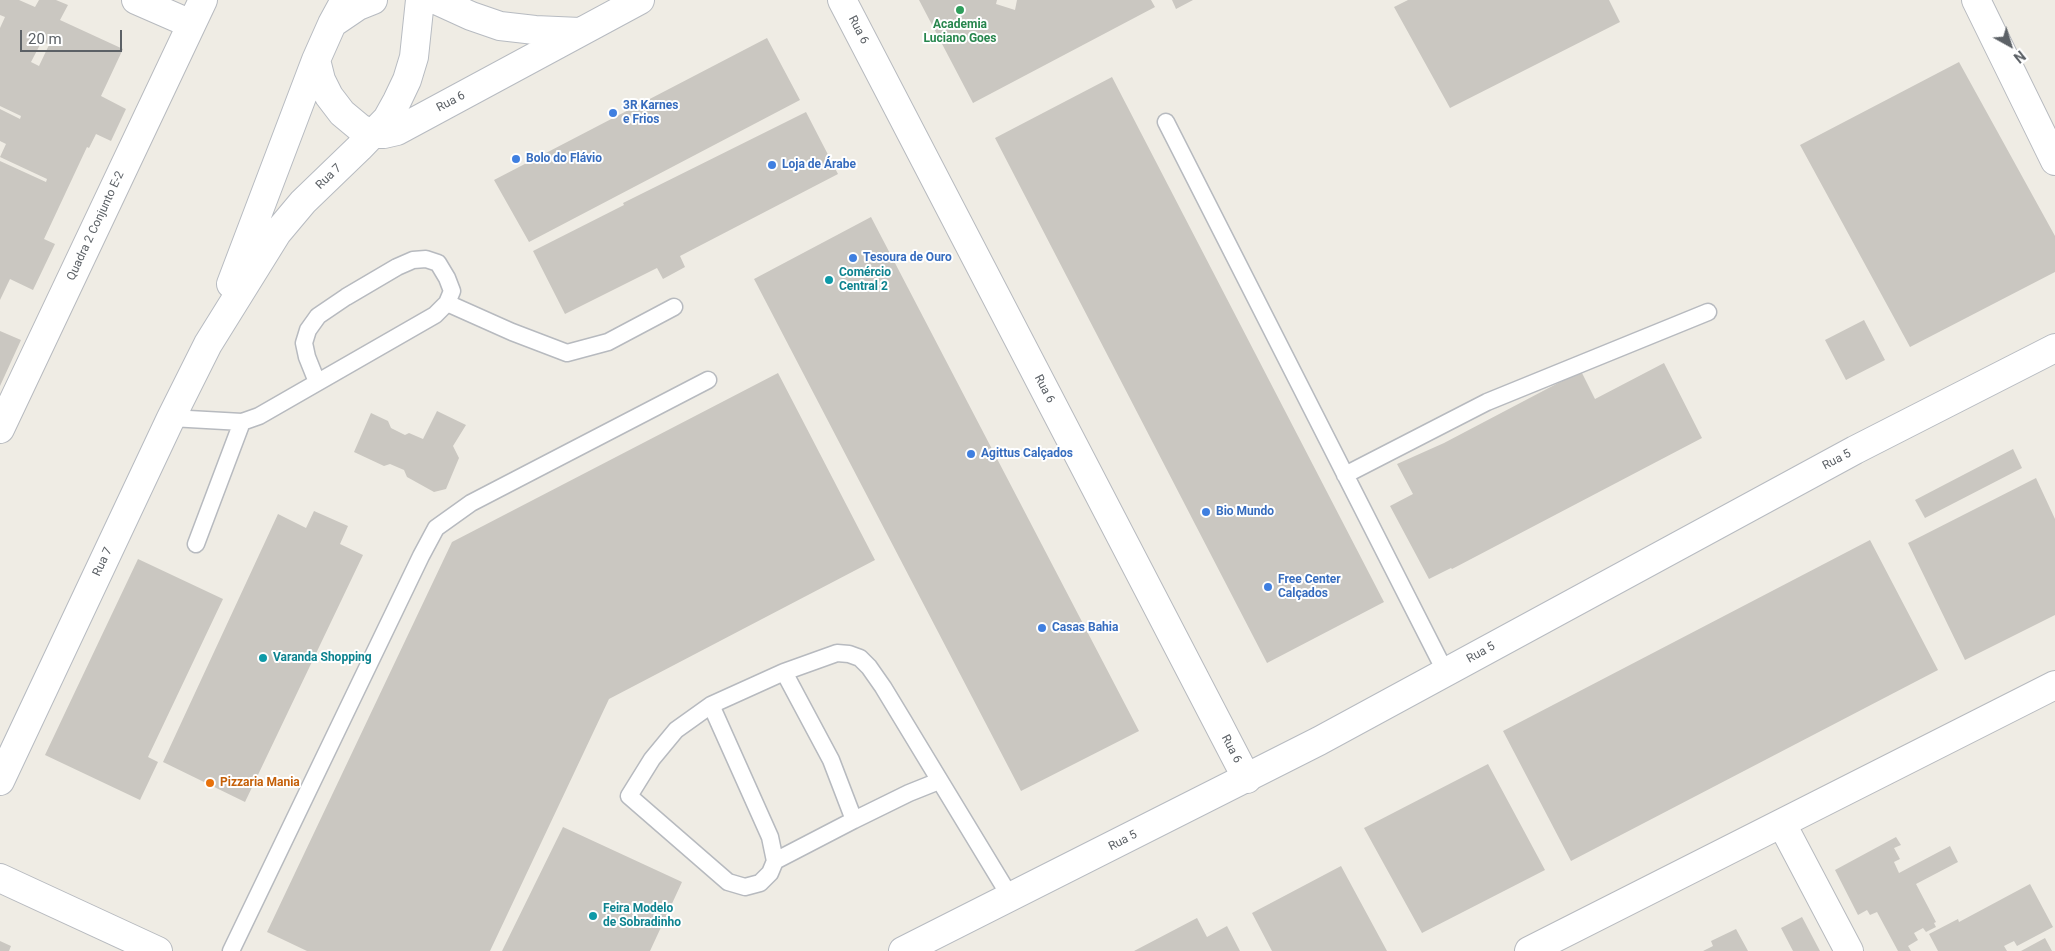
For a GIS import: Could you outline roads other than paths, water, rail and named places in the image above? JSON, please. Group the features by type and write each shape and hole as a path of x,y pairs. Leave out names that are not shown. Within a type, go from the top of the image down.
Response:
{"street":[{"path":"136,0 197,12"},
{"name":"Rua 7","path":"208,344 316,60 345,0"},
{"path":"332,24 358,6 373,0"},
{"name":"Rua 7","path":"0,781 171,418 208,344 277,233 303,202 387,119 407,80 414,57 420,0"},
{"path":"436,0 471,16 500,26 580,32"},
{"name":"Rua 6","path":"372,134 397,131 640,0"},
{"name":"Rua 6","path":"842,0 1247,779"},
{"path":"1976,0 2055,161"},
{"name":"Quadra 2 Conjunto E-2","path":"0,429 197,12"},
{"path":"316,60 321,80 329,96 342,113 360,128 372,134"},
{"name":"Rua 5","path":"903,951 1247,779 1855,450 2055,348"},
{"path":"1529,951 2055,685"},
{"path":"1782,824 1849,951"},
{"path":"0,878 158,951"}],"lane":[{"path":"1166,122 1446,673"},
{"path":"171,418 242,422 258,416 435,315 447,303 452,291 448,278 438,263 426,259 414,260 397,267 318,316 308,330 304,343 307,357 317,382"},
{"path":"447,303 512,332 567,353 608,342 674,307"},
{"path":"1345,475 1487,402 1708,312"},
{"path":"231,951 436,528 471,503 708,380"},
{"path":"196,544 242,422"},
{"path":"711,705 770,837 775,861 770,873 760,883 745,887 728,882 629,796 652,758 676,730 711,705 784,672 837,652 860,658 883,687 1011,898"},
{"path":"784,672 831,760 854,820"},
{"path":"775,861 854,820 939,781"}],"place":[{"name":"Academia Luciano Goes","path":"960,10"},
{"name":"3R Karnes e Frios","path":"613,113"},
{"name":"Bolo do Flávio","path":"516,159"},
{"name":"Loja de Árabe","path":"772,165"},
{"name":"Tesoura de Ouro","path":"853,258"},
{"name":"Comércio Central 2","path":"829,280"},
{"name":"Agittus Calçados","path":"971,454"},
{"name":"Bio Mundo","path":"1206,512"},
{"name":"Free Center Calçados","path":"1268,587"},
{"name":"Casas Bahia","path":"1042,628"},
{"name":"Varanda Shopping","path":"263,658"},
{"name":"Pizzaria Mania","path":"210,783"},
{"name":"Feira Modelo de Sobradinho","path":"593,916"}]}
